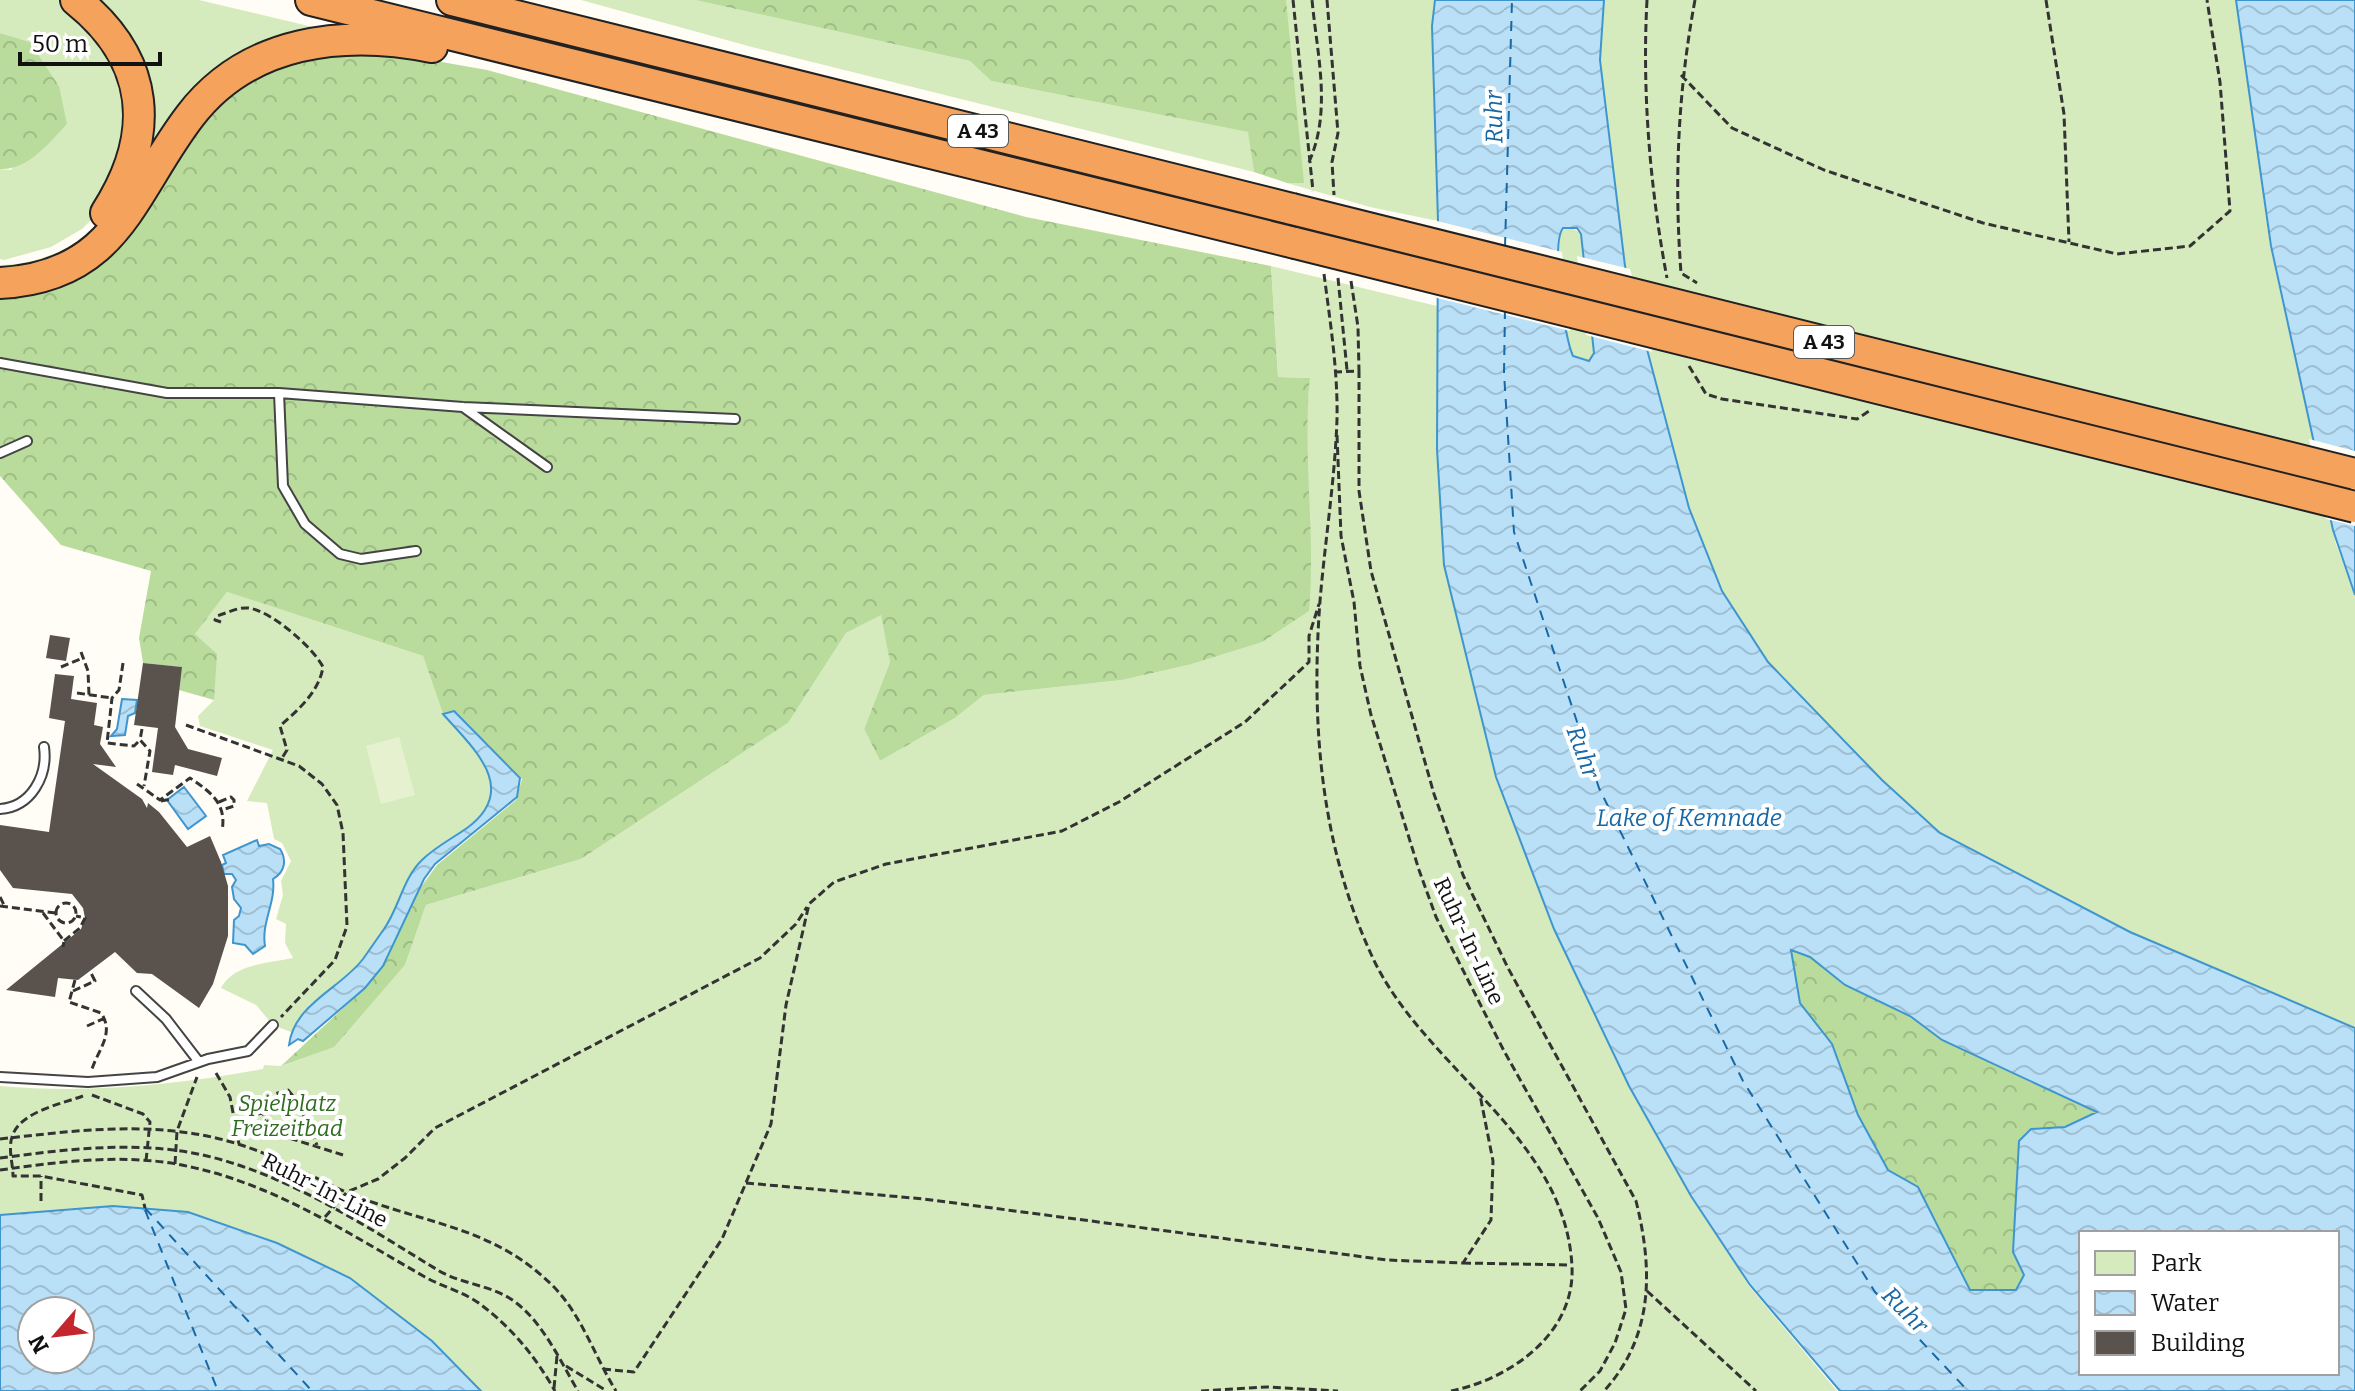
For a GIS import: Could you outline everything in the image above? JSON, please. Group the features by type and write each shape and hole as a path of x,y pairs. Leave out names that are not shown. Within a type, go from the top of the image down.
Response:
{"highway":[{"path":"0,264 34,259 59,250 83,235 105,215 123,187 134,158 140,133 135,81 110,33 76,0"},
{"name":"A 43","path":"311,0 2355,507"},
{"name":"A 43","path":"452,0 1303,200 2355,474"},
{"path":"0,283 47,275 98,248 132,209 189,117 204,99 255,61 283,50 320,41 370,38 416,44 547,73 599,71"}],"lane":[{"path":"0,363 167,393 279,393 463,407 735,419"},
{"path":"279,393 283,486 305,524 340,554 361,559 416,551"},
{"path":"463,407 547,467"},
{"path":"0,453 27,441"},
{"path":"0,809 23,802 36,788 46,761 44,747"},
{"path":"136,991 204,1060"},
{"path":"0,1077 88,1082 157,1077 204,1060 248,1051 273,1025"}],"path":[{"path":"1293,0 1309,162 1303,200"},
{"path":"1309,162 1319,140 1323,114 1312,0"},
{"path":"1327,0 1338,133 1332,162 1334,196"},
{"path":"1647,0 1649,131 1657,223 1670,290"},
{"path":"1681,273 1676,199 1681,75 1695,0"},
{"path":"2046,0 2064,114 2069,242"},
{"path":"1681,75 1732,128 1824,170 1983,223 2117,254 2190,246 2230,211 2220,82 2207,0"},
{"path":"1337,266 1347,370"},
{"path":"1323,267 1337,420 1320,599 1318,743 1331,842 1371,955 1394,999 1419,1033 1480,1094 1529,1151 1555,1197 1572,1266 1571,1290 1563,1313 1542,1343 1529,1356 1494,1377 1451,1391"},
{"path":"1350,273 1358,327 1359,491 1371,571 1434,794 1463,875 1508,968 1636,1201 1646,1241 1647,1291 1628,1356 1604,1391"},
{"path":"1686,356 1690,373 1706,394 1722,399 1857,419 1870,410"},
{"path":"1334,372 1359,371"},
{"name":"Ruhr-In-Line","path":"1337,420 1341,536 1354,602 1360,666 1371,715 1419,870 1436,917 1504,1051 1598,1218 1621,1272 1626,1309 1615,1343 1600,1371 1580,1391"},
{"path":"324,1219 347,1192 378,1179 435,1128 494,1094 617,1034 760,958 796,924 809,904 834,882 886,864 1062,831 1119,802 1245,722 1285,687 1309,662 1309,636 1320,599"},
{"path":"221,622 215,620 217,616 241,608 270,616 317,654 323,667 321,679 280,726 287,750 282,758"},
{"path":"81,652 89,695"},
{"path":"61,667 83,658"},
{"path":"123,663 119,690 112,698 107,743 134,746 140,740 142,729"},
{"path":"77,693 112,698"},
{"path":"186,725 282,758 322,784 337,805 343,833 347,926 335,960 273,1025"},
{"path":"277,741 283,739"},
{"path":"140,740 150,751 144,786"},
{"path":"160,800 190,778 214,794 222,810 222,831"},
{"path":"137,784 160,800 172,799"},
{"path":"218,803 231,797 234,800 234,806 222,810"},
{"path":"0,897 2,908 56,913"},
{"path":"56,913 60,905 67,903 74,906 76,916"},
{"path":"603,1369 634,1372 722,1239 771,1124 786,1005 809,904"},
{"path":"43,913 64,941"},
{"path":"56,913 64,923 76,916 85,918 80,928 64,941 63,947"},
{"path":"73,991 95,981 90,971"},
{"path":"75,980 69,1002 101,1013 105,1018 107,1034 88,1082"},
{"path":"87,1026 105,1018"},
{"path":"204,1060 230,1097 239,1144"},
{"path":"175,1164 177,1131 199,1078"},
{"path":"318,1147 298,1102 288,1090 275,1094 263,1113 267,1131 285,1133 318,1147 343,1155"},
{"path":"145,1208 142,1195 41,1176 13,1176 11,1138 29,1117 88,1094 143,1114 150,1122 146,1162"},
{"path":"1463,1263 1491,1220 1493,1161 1480,1094"},
{"path":"234,1119 263,1113"},
{"path":"0,1139 108,1128 177,1131 239,1144 347,1192 458,1227 511,1253 556,1289 579,1320 616,1391"},
{"name":"Ruhr-In-Line","path":"0,1158 75,1149 147,1148 177,1151 246,1169 333,1208 441,1273 507,1297 527,1313 578,1391"},
{"path":"0,1170 98,1160 146,1162 175,1164 238,1180 324,1219 437,1284 477,1301 537,1358 554,1390"},
{"path":"41,1176 41,1201"},
{"path":"746,1183 924,1199 1387,1260 1572,1266"},
{"path":"1647,1291 1756,1391"},
{"path":"554,1390 557,1356"},
{"path":"562,1363 607,1391"},
{"path":"1201,1391 1267,1387 1338,1391"}],"green space":[{"path":"0,0 65,0 109,39 135,122 103,208 82,229 51,247 4,260 0,259 0,169 11,170 59,86 30,42 0,33"},
{"path":"79,0 199,0 338,33 254,58 97,246 0,280 0,265 43,258 72,245 96,227 109,208 129,149 140,109"},
{"path":"581,0 695,0 970,61 991,81 1249,132 1254,172 752,47"},
{"path":"695,0 1286,0 1304,183 1287,183 1254,172 1248,132 991,81 970,61"},
{"path":"1286,0 1435,0 1432,26 1438,221 1370,207 1287,183"},
{"path":"1604,0 2236,0 2270,246 2336,544 2355,595 2355,1028 2130,932 1940,833 1882,780 1768,662 1722,591 1689,508 1625,265 1600,60"},
{"path":"0,33 30,42 59,86 67,124 29,160 0,169"},
{"path":"368,49 487,70 1026,217 1271,266 1278,377 1310,378 1307,436 1311,552 1309,611 1262,642 1188,665 1122,680 984,695 955,718 880,761 864,729 890,662 881,615 846,633 788,723 581,859 426,905 405,965 334,1047 281,1066 368,985 382,967 418,891 437,865 516,800 522,779 455,711 443,714 423,656 227,592 195,634 217,654 214,700 179,690 181,667 143,663 139,638 151,571 61,545 0,476 0,300 53,289 93,270 122,243 146,211 188,142 215,110 251,81 293,63"},
{"path":"1571,227 1581,234 1594,353 1589,361 1580,360 1572,354 1562,311 1560,236 1563,228"},
{"name":"Spielplatz Freizeitbad","path":"1271,266 1437,306 1437,449 1444,565 1496,777 1554,929 1629,1086 1749,1286 1837,1391 481,1391 432,1341 188,1212 113,1206 0,1215 0,1086 66,1089 165,1084 263,1069 264,1065 281,1066 333,1047 405,965 426,905 581,859 788,723 846,633 882,614 890,662 864,729 880,761 955,718 984,695 1122,680 1188,665 1306,422 1310,378 1278,377"},
{"path":"227,592 423,656 443,714 478,753 493,787 492,802 482,816 421,860 384,929 362,960 333,988 309,1005 291,1032 273,1025 256,1005 221,988 243,969 293,958 285,943 286,924 276,919 283,895 281,881 291,861 282,843 274,839 267,803 247,801 273,750 200,726 198,716 214,700 194,635"},
{"path":"399,737 415,795 381,804 366,746"},
{"path":"1791,950 1810,957 1845,985 1910,1016 1942,1040 2098,1112 2065,1127 2031,1129 2019,1141 2013,1252 2024,1275 2016,1290 1970,1291 1918,1187 1888,1170 1858,1115 1832,1044 1800,1003"}],"water":[{"name":"Lake of Kemnade","path":"1435,0 1604,0 1600,60 1625,266 1689,508 1722,591 1768,662 1882,780 1940,833 2130,932 2355,1028 2355,1391 1840,1391 1750,1285 1691,1196 1629,1086 1554,929 1496,777 1444,565 1437,449 1438,221 1432,26","holes":["1563,228 1577,228 1581,234 1594,353 1589,361 1573,356 1560,291 1560,237","1791,950 1810,957 1845,985 1910,1016 1942,1040 2097,1112 2065,1127 2031,1129 2019,1141 2013,1252 2024,1275 2016,1290 1970,1290 1918,1187 1888,1170 1858,1115 1832,1044 1800,1003"]},
{"path":"2236,0 2355,0 2355,595 2333,530 2271,246"},
{"path":"122,699 137,700 135,713 128,716 125,735 111,736 117,729"},
{"path":"454,711 520,778 517,797 435,864 424,879 383,966 365,988 303,1041 298,1039 289,1045 299,1018 363,959 389,921 416,867 467,828 482,813 490,799 491,784 478,755 443,714"},
{"path":"184,787 206,816 188,829 167,800"},
{"path":"257,840 259,846 269,844 280,849 284,861 280,873 273,879 265,946 253,954 245,945 233,943 234,920 241,908 234,899 232,887 236,880 232,874 224,874 222,865 226,863 223,855"},
{"path":"113,1206 188,1212 277,1243 350,1278 432,1341 481,1391 0,1391 0,1215"}],"pier":[{"path":"1433,220 1562,252 1570,331 1433,297"},
{"path":"1577,256 1630,269 1652,352 1586,335"},
{"path":"2309,439 2355,451 2355,526 2326,519"}],"building":[{"path":"50,635 70,638 66,661 46,658"},
{"path":"143,663 182,667 175,727 188,749 222,758 217,776 175,765 173,775 152,772 158,728 134,725"},
{"path":"55,674 74,676 71,699 97,703 94,725 103,727 100,744 116,767 93,764 142,799 147,808 148,803 159,812 187,847 210,836 228,886 228,936 213,984 199,1008 152,974 137,973 115,952 78,980 58,978 55,997 6,990 81,929 85,918 83,908 72,894 13,888 0,870 0,825 49,832 65,721 49,718"}],"ferry route":[{"path":"1505,247 1512,0"},
{"path":"1505,309 1504,373 1514,532 1599,788 1743,1081 1875,1292 1968,1391"},
{"path":"145,1208 312,1391"},
{"path":"145,1210 218,1391"}],"water label":[{"name":"Ruhr","path":"1494,117"},
{"name":"Ruhr","path":"1583,752"},
{"name":"Ruhr","path":"1905,1310"}]}
